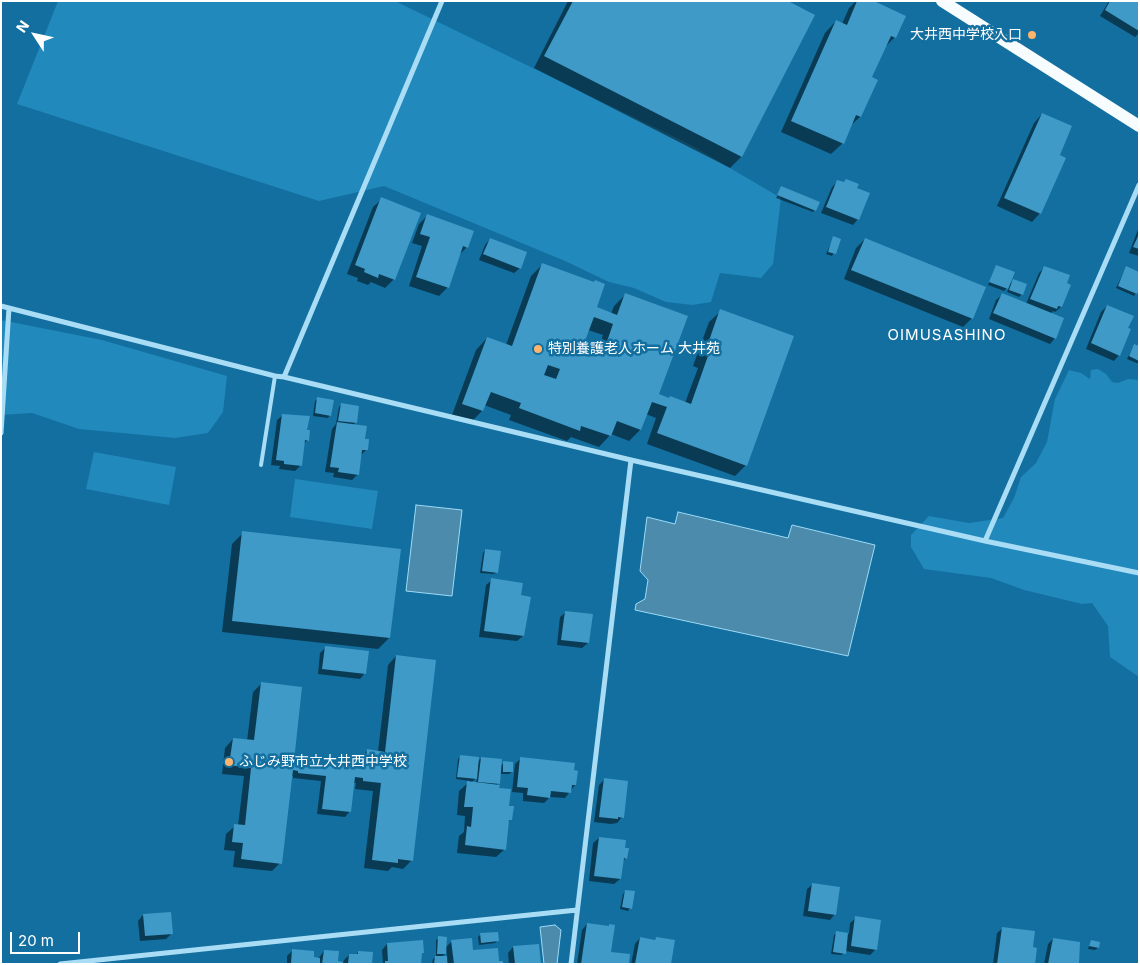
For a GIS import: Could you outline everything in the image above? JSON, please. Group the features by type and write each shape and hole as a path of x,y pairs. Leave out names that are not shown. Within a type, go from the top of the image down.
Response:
{"main road":[{"path":"942,1 1139,126"}],"street":[{"path":"284,377 442,1"},
{"path":"985,541 1139,185"},
{"path":"1,306 275,376 631,460 985,541 1139,573"},
{"path":"1,433 9,308"},
{"path":"571,964 631,460"},
{"path":"60,964 578,910"}],"lane":[{"path":"261,465 275,376"}],"shaded area":[{"path":"58,1 395,1 691,145 781,198 773,264 761,278 720,273 711,302 693,305 666,302 634,288 609,282 565,261 384,186 319,201 17,104"},
{"path":"1,320 102,340 227,376 223,412 208,433 175,438 79,429 32,413 1,415"},
{"path":"1098,369 1106,374 1112,382 1118,383 1128,379 1139,380 1139,677 1110,657 1108,626 1092,603 1082,604 1024,590 991,578 924,569 911,547 911,535 929,516 969,523 1003,518 1014,498 1021,477 1036,463 1047,442 1055,399 1069,370 1081,373 1090,379 1091,370"},
{"path":"94,452 176,467 169,505 86,489"},
{"path":"295,479 378,491 372,529 290,517"},
{"path":"416,505 462,510 452,596 406,591"},
{"path":"678,512 788,538 792,525 875,545 848,656 635,610 636,604 645,599 648,580 640,571 647,517 675,524"},
{"path":"555,925 561,930 557,964 544,964 540,927"}],"building":[{"path":"573,1 788,1 815,15 742,157 544,56"},
{"path":"857,1 874,1 906,16 896,38 891,36 872,77 878,80 861,117 856,115 844,144 791,121 836,20 847,25"},
{"path":"1110,1 1139,1 1139,31 1105,10"},
{"path":"1042,113 1072,126 1060,155 1066,158 1041,214 1004,198"},
{"path":"846,179 859,184 857,188 870,193 859,220 826,207 837,180 844,182"},
{"path":"781,186 820,202 816,211 777,195"},
{"path":"381,197 421,213 395,280 379,274 378,278 364,272 365,269 355,265"},
{"path":"427,214 474,231 468,248 463,246 449,288 416,277 430,237 420,234"},
{"path":"1139,234 1139,249 1133,247"},
{"path":"833,236 841,239 836,254 828,252"},
{"path":"490,238 527,252 521,269 483,254"},
{"path":"865,238 986,287 973,319 851,270"},
{"name":"特別養護老人ホーム 大井苑","path":"542,263 594,282 595,280 605,284 597,307 617,315 625,293 688,316 659,394 669,398 670,396 691,404 708,356 704,355 720,309 794,336 747,466 657,433 667,407 652,402 641,430 617,421 611,436 581,426 580,431 519,408 521,403 491,392 483,411 462,404 487,337 512,346","holes":["594,317 613,324 603,353 583,346","548,365 560,369 556,379 544,375"]},
{"path":"996,265 1015,272 1008,289 989,282"},
{"path":"1044,266 1070,275 1067,283 1071,285 1062,307 1058,306 1057,309 1030,299"},
{"path":"1126,266 1139,272 1139,290 1137,294 1118,286"},
{"path":"1013,279 1027,284 1023,295 1009,290"},
{"path":"1002,293 1064,318 1056,339 993,313"},
{"path":"1107,305 1134,316 1128,328 1131,329 1120,356 1091,343"},
{"path":"1134,344 1139,346 1139,361 1129,356"},
{"path":"317,397 334,400 331,416 315,413"},
{"path":"341,403 359,406 357,423 338,421"},
{"path":"282,414 310,416 307,430 310,430 309,441 305,440 302,466 284,464 284,461 276,460"},
{"path":"337,422 367,426 365,439 369,439 368,450 362,450 359,475 338,472 339,468 330,467"},
{"path":"242,531 401,549 390,638 232,621"},
{"path":"485,549 501,551 498,573 482,571"},
{"path":"491,578 523,583 521,595 531,597 524,636 484,631"},
{"path":"565,611 593,614 589,643 561,640"},
{"path":"325,646 369,651 366,674 322,669"},
{"path":"396,655 436,660 413,861 398,859 398,863 372,860 381,783 363,781 363,778 355,777 351,812 322,809 326,776 298,773 298,771 293,770 282,864 241,859 243,843 232,842 234,824 245,825 251,768 229,765 233,738 254,740 261,682 302,687 294,761 299,762 299,760 365,769 367,749 385,752"},
{"path":"460,755 479,757 477,779 457,777"},
{"path":"481,757 502,759 500,784 478,782"},
{"path":"520,757 575,763 574,770 578,771 576,785 572,785 571,793 551,791 550,798 527,795 528,788 517,787"},
{"path":"503,761 513,762 513,772 503,772"},
{"path":"604,778 628,781 624,818 599,817"},
{"path":"467,781 500,785 499,788 511,789 509,806 514,806 512,820 509,820 506,850 465,845 467,826 471,827 473,807 464,807"},
{"path":"599,837 626,840 625,848 629,848 627,859 624,858 621,879 594,876"},
{"path":"812,883 840,887 836,915 808,911"},
{"path":"625,890 635,891 632,909 622,907"},
{"path":"171,912 173,934 145,936 143,914"},
{"path":"855,916 881,920 877,950 851,946"},
{"path":"587,923 615,925 611,952 630,954 629,964 581,964"},
{"path":"1002,927 1035,931 1033,947 1037,948 1035,964 997,964"},
{"path":"836,931 848,933 846,954 833,952"},
{"path":"498,932 499,941 481,943 480,933"},
{"path":"438,936 447,937 446,954 437,954"},
{"path":"640,937 655,940 656,937 675,940 671,964 635,964"},
{"path":"472,938 473,950 498,948 499,961 503,961 503,964 454,964 451,940"},
{"path":"1053,938 1080,942 1079,964 1048,964"},
{"path":"423,940 424,953 422,953 421,964 385,964 385,961 388,961 387,943"},
{"path":"1091,940 1100,942 1099,948 1089,946"},
{"path":"539,944 541,964 515,964 513,946"},
{"path":"292,949 314,951 314,957 320,958 320,964 291,964"},
{"path":"324,950 339,951 338,961 343,962 343,964 322,964"},
{"path":"358,951 373,952 372,964 348,964 349,954 358,954"},
{"path":"435,956 447,956 447,964 434,964"}],"place":[{"name":"大井西中学校入口","path":"1032,35"},
{"name":"特別養護老人ホーム 大井苑","path":"538,349"},
{"name":"ふじみ野市立大井西中学校","path":"229,762"}],"district":[{"name":"OIMUSASHINO","path":"947,335"}]}
